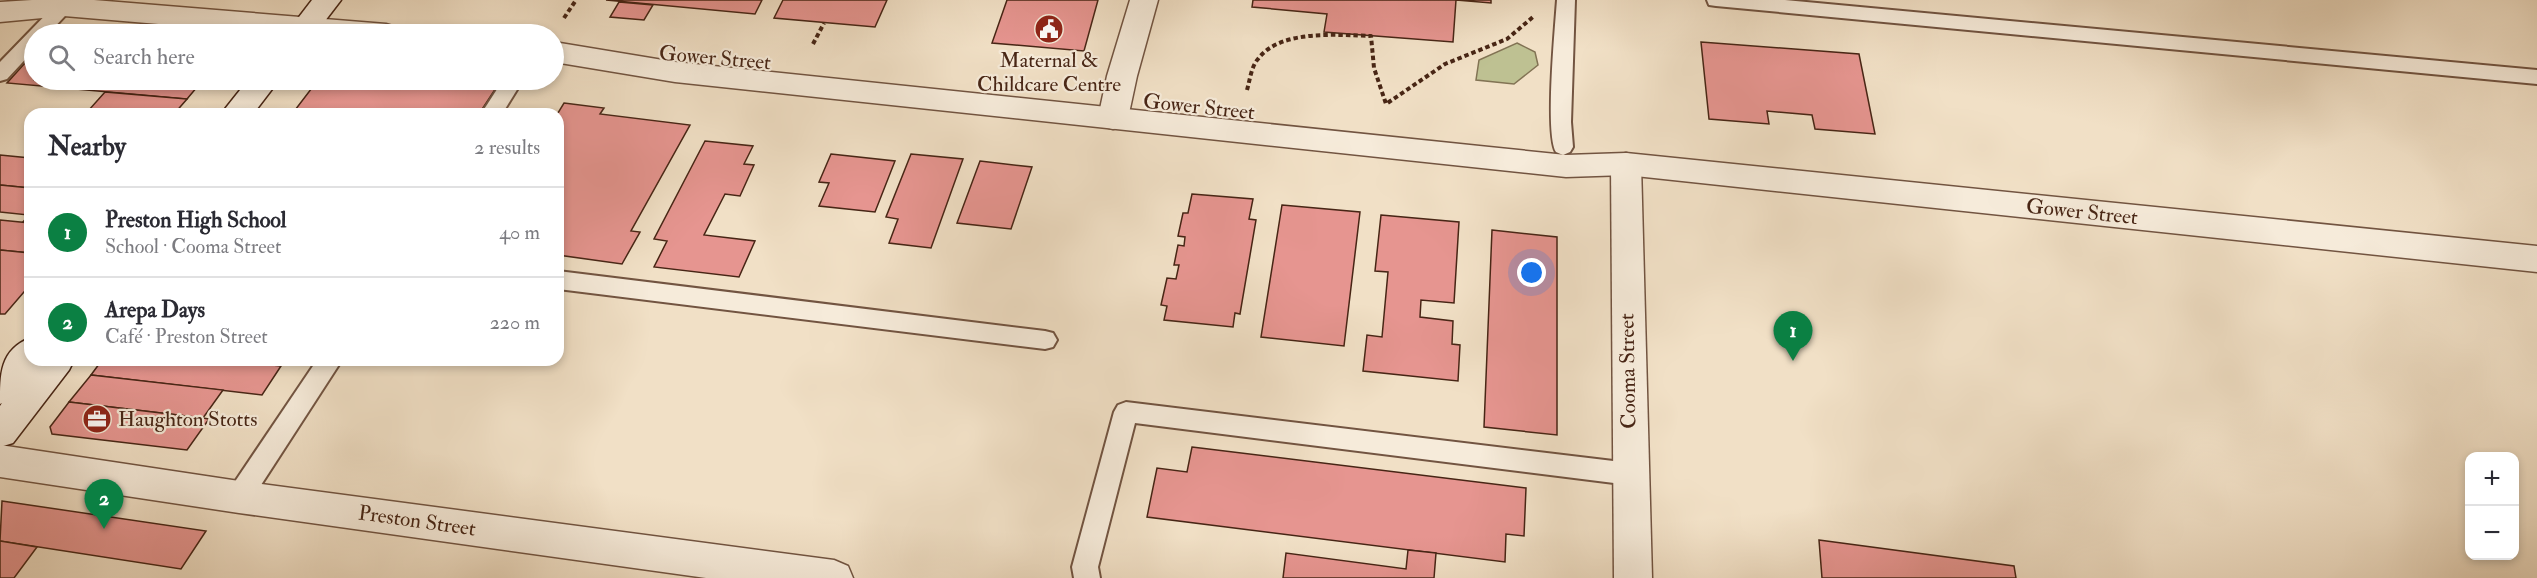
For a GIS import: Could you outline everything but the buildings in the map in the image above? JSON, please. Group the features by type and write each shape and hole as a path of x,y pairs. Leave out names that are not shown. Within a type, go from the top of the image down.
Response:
{"street":[{"path":"308,24 327,0"},
{"path":"1116,108 1122,76 1144,0"},
{"path":"0,12 59,2 243,24"},
{"name":"Gower Street","path":"564,53 675,72 1563,147 1626,164"},
{"path":"241,108 256,90"},
{"name":"Gower Street","path":"1116,108 1566,166 1626,164 2537,259"},
{"name":"Cooma Street","path":"1626,164 1633,578"},
{"path":"0,389 24,359"},
{"path":"0,432 52,366"},
{"name":"Preston Street","path":"0,461 239,497 834,578"}],"lane":[{"path":"1563,147 1561,122 1566,0"},
{"path":"1716,0 2537,77"},
{"path":"44,24 59,2"},
{"path":"0,74 24,49"},
{"path":"495,108 507,90"},
{"path":"564,281 1045,340"},
{"path":"239,497 326,366"},
{"path":"1086,578 1085,567 1126,412 1630,474"}],"path":[{"path":"564,18 576,0"},
{"path":"1247,90 1258,58 1282,41 1317,37 1371,36 1374,68 1386,104 1445,64 1507,39 1540,11"},
{"path":"813,44 824,23"}],"green space":[{"path":"1517,43 1535,52 1538,65 1514,84 1476,80 1479,60"}],"place":[{"name":"Maternal & Childcare Centre","path":"1049,29"},
{"name":"Preston High School","path":"1793,361"},
{"name":"Haughton Stotts","path":"97,419"},
{"name":"Arepa Days","path":"104,529"}]}
